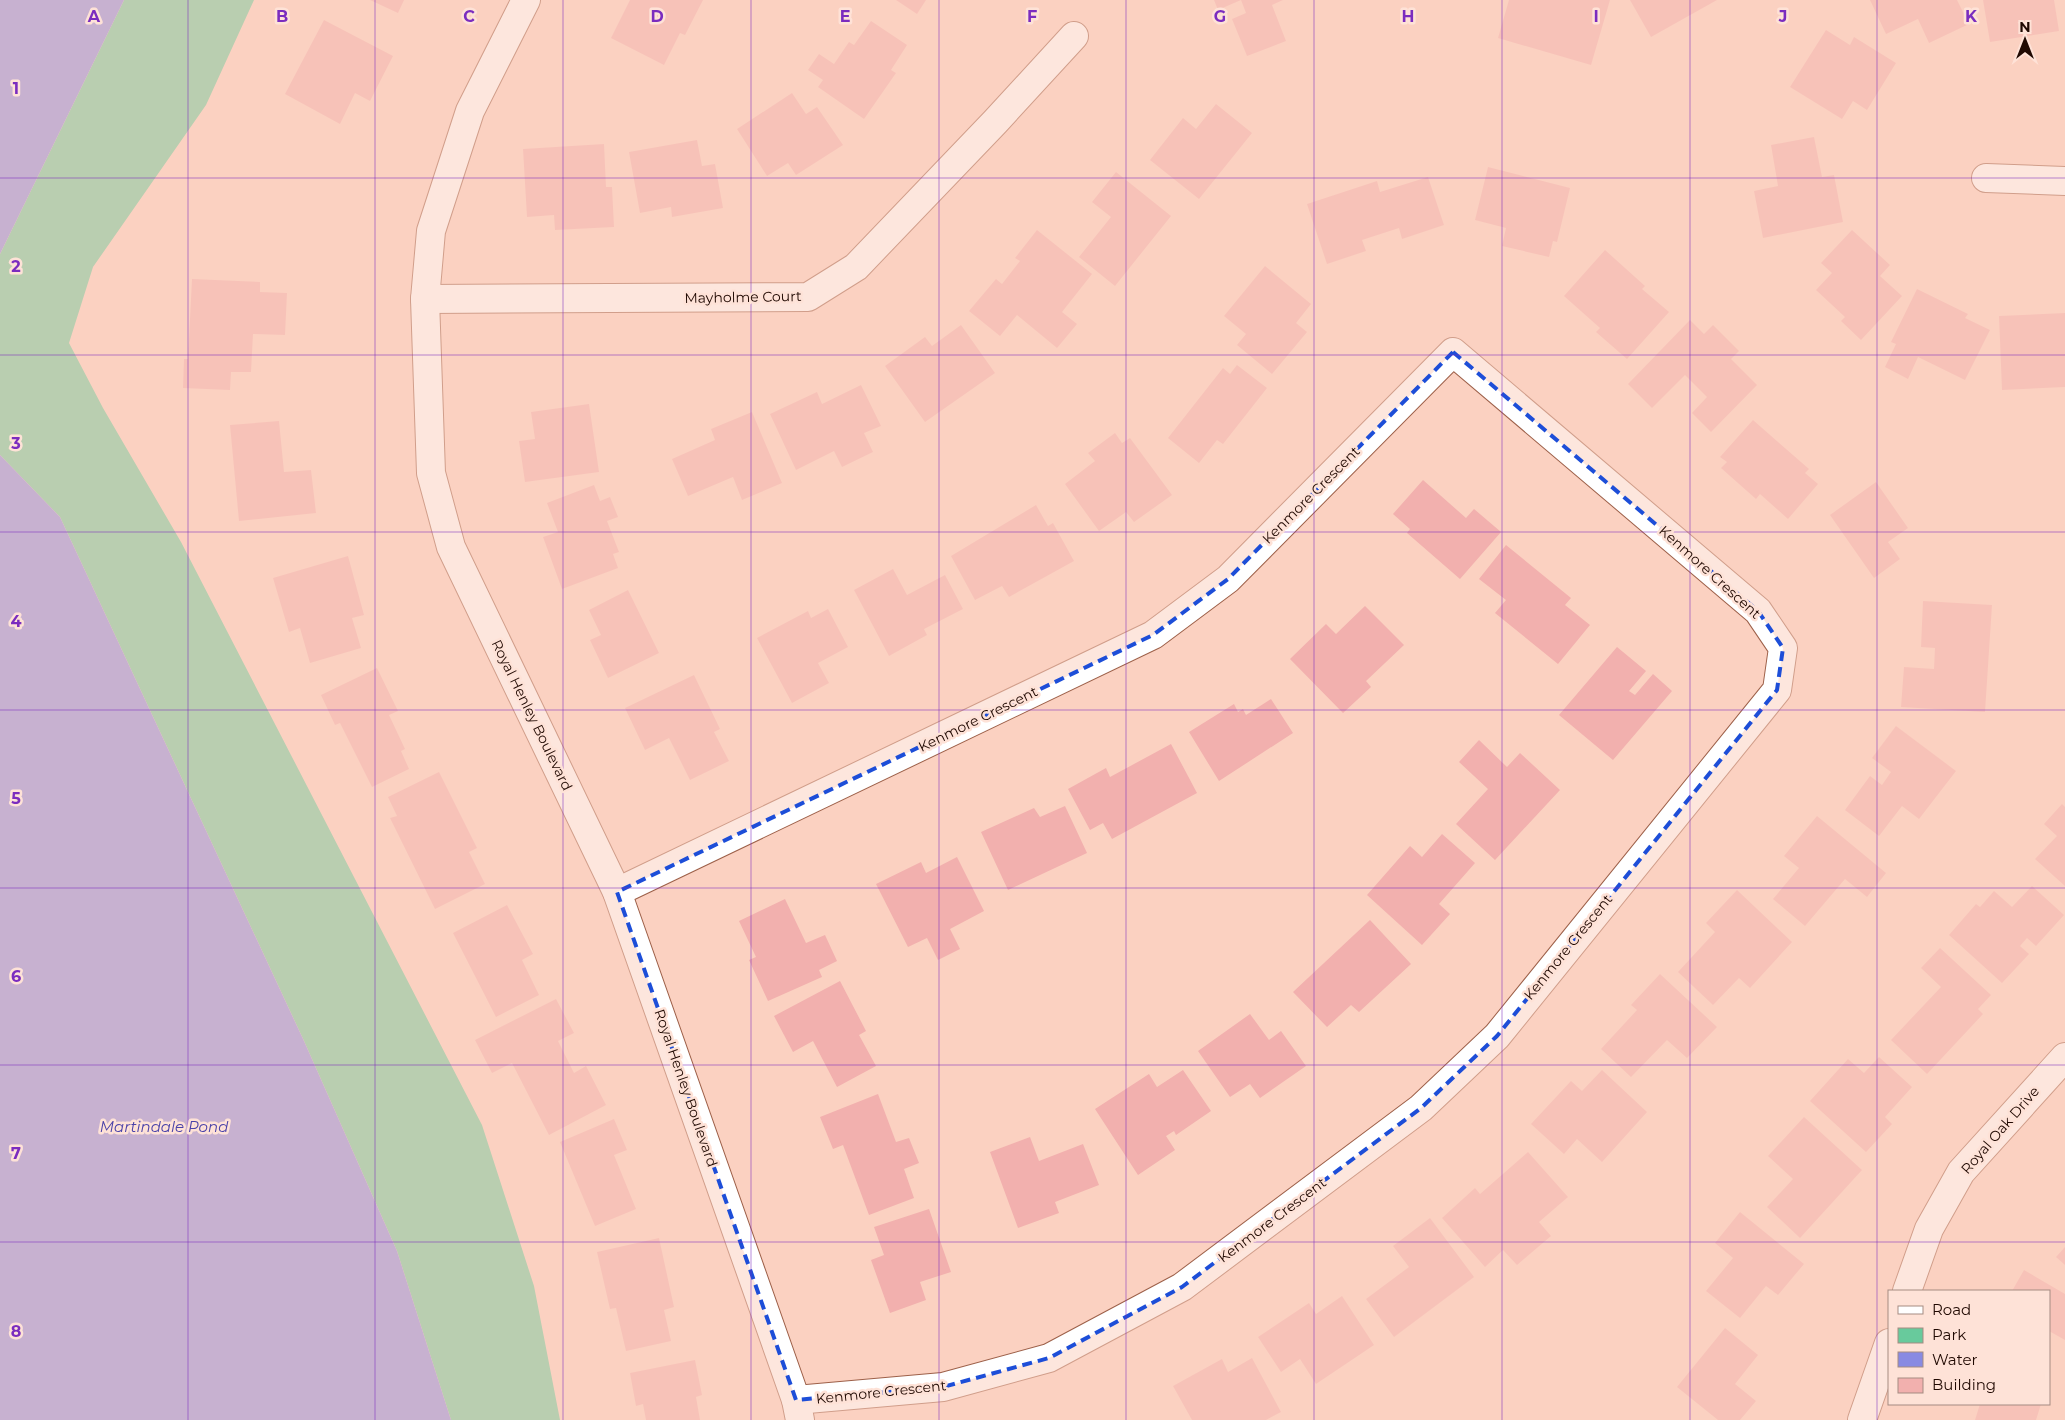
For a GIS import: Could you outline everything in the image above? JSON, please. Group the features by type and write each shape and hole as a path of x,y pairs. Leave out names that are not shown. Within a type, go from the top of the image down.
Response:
{"street":[{"name":"Royal Henley Boulevard","path":"526,0 470,111 431,231 425,299 431,473 451,547 617,892 798,1410"},
{"name":"Mayholme Court","path":"425,299 808,297 856,266 995,122 1074,36"},
{"path":"1986,178 2065,181"},
{"name":"Kenmore Crescent","path":"617,892 1153,635 1228,579 1453,352 1758,611 1783,648 1777,690 1497,1036 1422,1108 1182,1287 1049,1358 943,1387 798,1410"},
{"name":"Royal Oak Drive","path":"1907,1290 1929,1229 1962,1172 2065,1057"},
{"path":"1862,1420 1888,1346"}],"highlighted area":[{"path":"1453,352 1758,611 1783,648 1777,690 1497,1036 1421,1108 1182,1287 1049,1358 943,1387 796,1400 617,892 1153,635 1228,579"}],"green space":[{"path":"124,0 254,0 206,105 93,267 69,343 103,408 181,542 482,1125 534,1286 560,1420 451,1420 397,1251 304,1041 60,517 0,455 0,254"}],"water":[{"path":"0,0 124,0 0,254"},
{"name":"Martindale Pond","path":"0,455 60,517 304,1041 397,1251 451,1420 0,1420"}],"building":[{"path":"370,0 404,0 398,13"},
{"path":"630,0 703,0 685,35 680,33 664,65 611,38"},
{"path":"896,0 926,0 917,14"},
{"path":"1214,0 1241,0 1218,10"},
{"path":"1241,0 1283,0 1272,5 1286,41 1247,56 1232,19 1246,13"},
{"path":"1509,0 1610,0 1591,65 1498,38"},
{"path":"1630,0 1717,0 1651,37"},
{"path":"1870,0 1957,0 1969,24 1929,43 1918,19 1886,34"},
{"path":"1983,0 2054,0 2059,31 1990,42"},
{"path":"324,20 393,56 370,101 355,93 340,124 285,94"},
{"path":"871,21 907,45 891,70 896,73 864,119 818,87 823,80 808,70 819,54 834,64 849,42 854,45"},
{"path":"1826,30 1850,45 1854,37 1896,63 1867,110 1853,101 1842,119 1790,87"},
{"path":"792,93 806,114 817,107 843,145 796,175 788,163 767,176 737,129"},
{"path":"1216,104 1252,133 1199,199 1150,160 1183,118 1196,129"},
{"path":"1814,137 1822,177 1834,175 1843,222 1763,238 1754,191 1778,186 1771,145"},
{"path":"697,140 702,166 715,164 723,208 672,217 671,207 640,213 629,152"},
{"path":"604,144 606,187 612,187 614,227 555,230 554,215 527,217 523,149"},
{"path":"1488,167 1570,188 1557,242 1553,241 1549,257 1502,246 1506,228 1475,220"},
{"path":"1116,172 1171,216 1115,286 1079,257 1111,217 1092,202"},
{"path":"1428,177 1444,225 1402,239 1399,228 1362,240 1366,251 1327,264 1307,204 1377,181 1380,192"},
{"path":"1037,230 1092,274 1062,312 1077,324 1057,348 1017,315 1000,336 969,311 996,279 1002,284 1020,261 1015,258"},
{"path":"1852,230 1890,265 1880,276 1902,296 1861,340 1841,321 1845,317 1816,290 1832,273 1821,263"},
{"path":"1605,250 1645,286 1642,289 1669,312 1627,359 1596,332 1600,328 1564,296"},
{"path":"1265,266 1311,304 1296,323 1307,332 1272,374 1237,345 1246,334 1224,316"},
{"path":"192,279 260,282 260,292 287,293 285,335 253,334 251,372 231,372 230,390 183,388 184,359 188,359"},
{"path":"1917,289 1968,314 1965,318 1990,330 1965,380 1918,357 1908,379 1885,367 1896,344 1891,342"},
{"path":"2065,313 2065,387 2002,390 1999,316"},
{"path":"1690,320 1704,334 1713,325 1739,351 1731,359 1757,385 1711,432 1692,413 1707,397 1685,375 1652,408 1628,384"},
{"path":"961,325 995,373 925,422 885,366 925,337 932,346"},
{"path":"1237,365 1267,388 1223,444 1217,440 1199,463 1168,438 1223,368 1230,374"},
{"path":"861,385 881,426 864,433 873,452 842,467 834,451 796,470 770,414 817,392 822,404"},
{"path":"589,404 599,472 525,482 519,441 535,439 531,412"},
{"path":"752,412 782,483 742,500 733,477 688,496 672,459 715,440 711,429"},
{"path":"1753,420 1809,469 1805,473 1818,484 1788,519 1760,494 1756,499 1721,468 1727,462 1720,457"},
{"path":"279,421 284,472 311,470 316,513 239,521 230,425"},
{"path":"1115,433 1122,443 1130,438 1172,495 1134,522 1126,512 1099,531 1065,484 1095,461 1088,453"},
{"path":"1423,480 1466,518 1474,509 1501,532 1460,579 1407,533 1410,529 1393,514"},
{"path":"1876,482 1908,528 1888,542 1900,559 1874,578 1830,515"},
{"path":"594,485 600,501 610,497 618,517 607,521 619,552 613,554 618,568 562,589 543,537 558,532 547,503"},
{"path":"1036,505 1048,526 1053,523 1074,561 1009,597 1002,586 975,600 951,556"},
{"path":"1506,545 1571,598 1565,605 1590,625 1558,664 1495,613 1506,600 1479,579"},
{"path":"348,556 364,615 352,618 361,648 310,663 300,628 289,632 273,578"},
{"path":"893,569 907,595 945,575 963,609 924,629 927,635 889,656 854,590"},
{"path":"628,590 659,653 608,678 590,640 601,635 589,610"},
{"path":"1923,601 1992,605 1985,712 1901,707 1904,667 1934,669 1935,648 1921,647"},
{"path":"1365,606 1404,645 1366,681 1371,687 1343,713 1290,659 1326,624 1336,634"},
{"path":"828,609 848,647 818,663 829,683 792,703 757,638 808,611 811,618"},
{"path":"1617,647 1646,671 1629,691 1635,695 1653,674 1672,691 1613,760 1559,715"},
{"path":"377,668 398,711 389,715 405,749 401,751 409,769 372,787 340,723 335,725 321,695"},
{"path":"694,675 720,729 714,732 729,761 690,780 669,738 645,750 625,708"},
{"path":"1271,699 1293,733 1219,781 1189,732 1234,704 1238,712 1243,709 1246,715"},
{"path":"1896,726 1956,771 1919,819 1902,806 1879,836 1845,810 1870,776 1882,785 1891,772 1872,758"},
{"path":"1479,740 1507,767 1520,753 1560,790 1495,860 1456,824 1488,789 1459,762"},
{"path":"1171,744 1197,793 1112,839 1103,823 1090,830 1068,789 1106,768 1110,777"},
{"path":"439,772 477,848 469,852 485,884 435,909 390,818 397,816 388,797"},
{"path":"2062,804 2065,807 2065,886 2035,859 2057,836 2044,824"},
{"path":"1065,806 1087,853 1008,890 981,832 1034,808 1040,817"},
{"path":"1817,816 1886,873 1867,897 1845,879 1805,926 1773,899 1799,868 1784,856"},
{"path":"1442,834 1475,863 1439,904 1450,914 1422,945 1367,895 1410,846 1422,857"},
{"path":"957,857 984,911 950,929 960,949 938,960 927,938 908,947 876,884 921,862 926,873"},
{"path":"2032,886 2064,915 2036,946 2027,938 2020,946 2029,954 2002,983 1949,935 1976,904 1980,907 1994,891 2012,907"},
{"path":"1737,890 1792,942 1750,988 1739,978 1713,1005 1678,972 1715,932 1706,923"},
{"path":"785,899 806,943 825,935 837,961 819,970 822,977 768,1001 749,960 756,957 739,921"},
{"path":"507,905 533,954 522,960 539,995 496,1017 453,933"},
{"path":"1370,920 1411,964 1359,1012 1351,1005 1327,1027 1293,992"},
{"path":"1940,948 1991,995 1978,1009 1983,1014 1927,1074 1891,1040 1941,987 1921,968"},
{"path":"1660,974 1717,1027 1687,1058 1667,1040 1631,1077 1601,1049 1637,1010 1631,1005"},
{"path":"840,981 866,1031 859,1035 876,1066 837,1087 813,1041 793,1052 774,1016"},
{"path":"556,999 574,1033 558,1041 574,1073 586,1066 606,1105 549,1135 512,1063 492,1073 475,1040"},
{"path":"1250,1014 1269,1040 1281,1031 1306,1066 1260,1098 1250,1084 1230,1097 1198,1051"},
{"path":"1879,1057 1912,1087 1885,1117 1892,1124 1866,1152 1810,1101 1848,1059 1864,1073"},
{"path":"1183,1070 1211,1111 1176,1135 1174,1131 1166,1136 1175,1150 1138,1175 1095,1109 1149,1074 1157,1087"},
{"path":"1602,1070 1647,1112 1602,1162 1577,1139 1564,1154 1531,1124 1571,1081 1582,1091"},
{"path":"878,1094 896,1142 909,1138 919,1163 904,1169 914,1198 869,1215 843,1145 833,1149 820,1117"},
{"path":"1804,1117 1862,1170 1800,1238 1767,1207 1793,1179 1768,1156"},
{"path":"614,1119 627,1150 614,1155 636,1209 595,1226 560,1142"},
{"path":"1030,1137 1039,1161 1083,1144 1099,1185 1055,1202 1059,1213 1018,1228 990,1152"},
{"path":"1528,1152 1568,1197 1539,1222 1551,1236 1517,1265 1503,1250 1485,1267 1442,1218 1475,1188 1480,1194"},
{"path":"929,1209 951,1272 920,1282 926,1300 890,1313 871,1260 884,1255 874,1227"},
{"path":"1740,1212 1804,1264 1778,1295 1766,1286 1740,1318 1706,1291 1733,1258 1715,1243"},
{"path":"1430,1218 1474,1277 1394,1337 1366,1299 1409,1267 1393,1246"},
{"path":"659,1238 674,1307 664,1310 671,1341 626,1351 616,1308 610,1309 597,1252"},
{"path":"2065,1247 2065,1265 2056,1257"},
{"path":"2024,1270 2065,1294 2065,1340 2050,1332 2050,1290 2013,1290"},
{"path":"1342,1296 1374,1345 1316,1384 1300,1359 1281,1372 1258,1337 1309,1303 1316,1314"},
{"path":"1725,1328 1758,1355 1735,1384 1756,1401 1740,1420 1718,1420 1677,1387"},
{"path":"1252,1358 1281,1412 1266,1420 1192,1420 1173,1386 1222,1359 1228,1372"},
{"path":"695,1360 702,1395 696,1397 700,1420 646,1420 643,1404 636,1406 630,1373"},
{"path":"1980,1405 2041,1405 2036,1420 1975,1420"}]}
